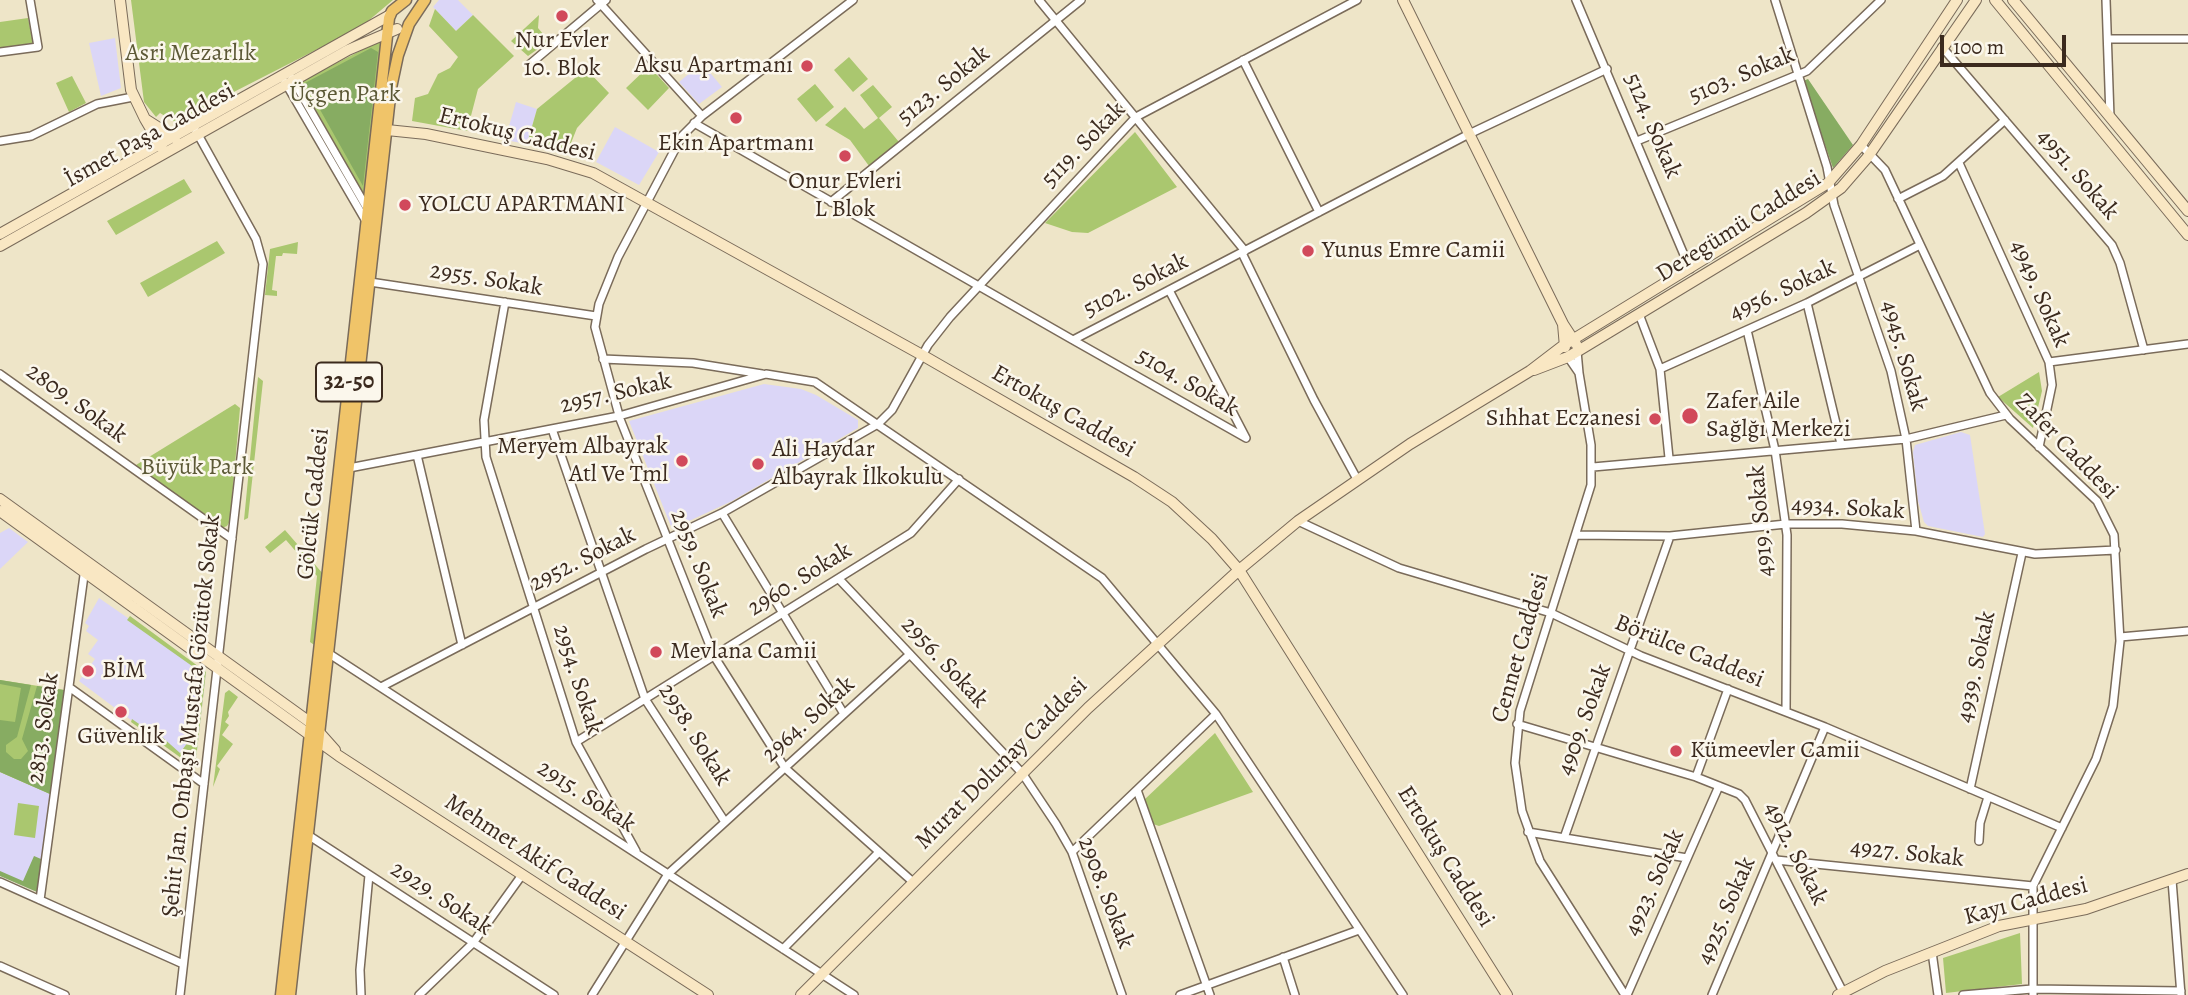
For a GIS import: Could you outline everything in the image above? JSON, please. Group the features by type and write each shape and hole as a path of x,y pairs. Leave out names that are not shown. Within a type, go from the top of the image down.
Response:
{"main road":[{"path":"120,0 133,97 161,147"},
{"path":"410,23 425,0"},
{"name":"Cennet Caddesi","path":"1404,0 1563,324 1573,354"},
{"name":"Deregümü Caddesi","path":"1239,570 1298,521 1357,479 1530,371 1569,342 1800,202 1830,180 1861,145 1957,0"},
{"name":"Deregümü Caddesi","path":"1530,371 1573,354 1832,195 1871,153 1976,0"},
{"path":"1995,0 2188,235"},
{"path":"2013,0 2188,212"},
{"path":"395,17 408,12 410,23"},
{"path":"395,17 410,23"},
{"name":"Gölcük Caddesi","path":"281,995 315,732 395,17"},
{"name":"İsmet Paşa Caddesi","path":"287,78 395,17"},
{"name":"İsmet Paşa Caddesi","path":"0,246 161,147 171,136 195,129 395,17"},
{"name":"Gölcük Caddesi","path":"290,995 308,835 315,732 328,653 370,282 372,218 395,66 410,23"},
{"path":"145,120 182,142"},
{"name":"İsmet Paşa Caddesi","path":"0,234 161,147 182,142 195,129"},
{"name":"Ertokuş Caddesi","path":"387,130 439,137 569,164 593,173 922,355 1152,488 1197,524 1239,570 1507,995"},
{"name":"Mehmet Akif Caddesi","path":"0,499 5,514 85,566 315,732 339,756 708,995"},
{"name":"Murat Dolunay Caddesi","path":"802,995 1021,773 1239,570"},
{"name":"Kayı Caddesi","path":"1841,993 1932,952 1999,926 2086,909 2188,874"}],"street":[{"path":"0,52 38,47 30,0"},
{"name":"2959. Sokak","path":"853,0 702,116 674,148 618,257 596,316 596,335 619,416 714,656 785,768 913,882"},
{"path":"1039,0 1244,252 1314,400 1357,479"},
{"name":"5123. Sokak","path":"831,202 1081,0"},
{"name":"5119. Sokak","path":"922,355 978,286 1136,117 1357,0"},
{"name":"5124. Sokak","path":"1576,0 1690,269"},
{"name":"4945. Sokak","path":"1775,0 1830,180 1832,195 1891,371 1906,439 1916,531"},
{"name":"5103. Sokak","path":"1637,142 1798,76 1821,60 1881,0"},
{"path":"2106,0 2110,118"},
{"path":"530,64 601,1 702,116"},
{"path":"2108,39 2188,39"},
{"name":"4951. Sokak","path":"1942,47 2115,251 2144,349"},
{"path":"1243,60 1320,212"},
{"name":"5102. Sokak","path":"694,123 1073,340 1469,134 1607,69"},
{"path":"287,78 372,218"},
{"path":"287,78 372,218"},
{"path":"0,141 31,136 97,104 133,97"},
{"path":"1898,200 1943,176 2005,120"},
{"name":"Şehit Jan. Onbaşı Mustafa Gözütok Sokak","path":"180,995 263,258 256,239 195,129"},
{"name":"Zafer Caddesi","path":"1861,145 1881,164 1987,388 2007,415 2098,501 2110,523 2116,550 2120,636 2117,685 2109,724 2096,759 2033,886 2032,992"},
{"name":"4949. Sokak","path":"1959,163 2049,362 2051,393 2039,447"},
{"name":"4956. Sokak","path":"1660,369 1807,303 1920,245"},
{"name":"2955. Sokak","path":"370,282 596,316"},
{"name":"5104. Sokak","path":"1073,340 1246,438 1170,290"},
{"name":"2954. Sokak","path":"505,302 483,442 576,743 638,854"},
{"path":"1807,303 1841,444"},
{"path":"1639,314 1660,369 1669,458"},
{"name":"4919. Sokak","path":"1747,330 1775,450 1786,524 1786,711"},
{"path":"2049,362 2188,344"},
{"name":"Cennet Caddesi","path":"1573,354 1579,373 1592,467 1588,499 1517,724 1515,763 1528,832 1547,874 1626,995"},
{"name":"2952. Sokak","path":"381,687 599,573 722,513 878,425 892,410 922,355"},
{"path":"603,359 693,363 766,374"},
{"name":"2809. Sokak","path":"0,373 232,539"},
{"name":"2957. Sokak","path":"349,468 619,416 766,374 815,382 1091,568 1159,643 1216,714 1404,995"},
{"path":"1592,467 1669,458 1906,439 2007,415"},
{"name":"2958. Sokak","path":"552,429 599,573 645,699 725,822"},
{"path":"417,455 462,645"},
{"name":"2960. Sokak","path":"576,743 911,533 959,479"},
{"path":"722,513 844,714"},
{"name":"Börülce Caddesi","path":"1298,521 1399,568 1551,613 1630,652 1786,711 2062,828"},
{"name":"4934. Sokak","path":"1577,535 1670,536 1786,524 1855,525 1916,531 2047,555 2116,550"},
{"name":"4909. Sokak","path":"1564,838 1670,536"},
{"name":"4939. Sokak","path":"1970,789 2022,552"},
{"name":"2813. Sokak","path":"40,900 85,566"},
{"name":"2956. Sokak","path":"839,579 1021,773"},
{"path":"2120,636 2188,631"},
{"name":"2915. Sokak","path":"328,653 854,995"},
{"name":"2964. Sokak","path":"592,995 624,940 668,874 910,654"},
{"path":"69,687 204,784"},
{"path":"1696,777 1728,689"},
{"path":"1072,852 1216,714"},
{"name":"4912. Sokak","path":"1517,724 1696,777 1745,800 1841,993"},
{"name":"4925. Sokak","path":"1713,995 1774,856 1825,727"},
{"name":"2908. Sokak","path":"1021,773 1072,852 1122,995"},
{"name":"4923. Sokak","path":"1626,995 1719,786"},
{"path":"1137,790 1210,995"},
{"path":"1979,841 1980,824 1988,797"},
{"path":"1528,832 1687,858"},
{"name":"2929. Sokak","path":"308,835 554,995"},
{"path":"783,949 878,852"},
{"name":"4927. Sokak","path":"1774,856 2033,886"},
{"path":"361,995 369,875"},
{"path":"419,995 473,943 522,875"},
{"path":"1964,995 2032,992 2183,994 2172,880"},
{"path":"0,882 183,964"},
{"path":"1180,995 1359,930"},
{"path":"1932,952 1938,995"},
{"path":"1283,957 1295,995"},
{"path":"0,966 65,995"}],"shaded area":[{"path":"439,0 458,0 473,15 456,31 433,7"},
{"path":"115,38 121,88 101,96 89,43"},
{"path":"702,63 722,87 699,104 679,82"},
{"path":"516,102 537,109 527,144 505,140"},
{"path":"615,127 659,152 639,185 596,162"},
{"path":"764,384 801,389 816,395 858,420 858,428 732,501 672,529 629,421"},
{"path":"1961,432 1970,435 1985,534 1983,537 1928,526 1924,522 1918,501 1913,452 1915,445"},
{"path":"9,528 28,542 0,569 0,533"},
{"path":"99,598 206,672 195,768 79,681 95,659 88,654 98,640 86,631 89,626 85,623"},
{"path":"0,772 50,794 37,892 0,876"}],"green space":[{"name":"Asri Mezarlık","path":"131,0 393,0 361,27 175,122 160,113 156,117 144,102"},
{"path":"435,9 456,31 473,15 514,56 478,89 467,131 412,121 415,98 428,94 438,74 450,68 458,57 429,26"},
{"path":"539,15 538,28 549,41 528,56 511,41"},
{"path":"28,18 33,43 0,48 0,22"},
{"name":"Üçgen Park","path":"383,39 365,197 300,82"},
{"name":"Üçgen Park","path":"371,48 378,52 363,186 305,83"},
{"path":"849,57 868,79 853,92 834,70"},
{"path":"649,66 669,88 648,110 626,88"},
{"path":"586,69 609,93 577,128 567,153 527,144 537,109"},
{"path":"72,76 86,103 69,112 56,83"},
{"path":"1808,79 1853,145 1833,168 1803,81"},
{"path":"815,84 834,107 816,122 797,99"},
{"path":"873,85 892,107 879,118 899,142 869,166 850,140 825,125 845,107 864,129 878,118 860,95"},
{"path":"1135,132 1177,187 1088,233 1072,232 1045,223"},
{"path":"184,179 192,192 116,235 107,221"},
{"path":"217,241 225,253 148,297 140,283"},
{"path":"298,242 297,254 283,253 282,256 276,256 272,290 277,291 277,296 265,295 270,249"},
{"path":"2039,372 2042,391 2033,428 1998,397"},
{"path":"258,377 263,381 248,518 244,520"},
{"name":"Büyük Park","path":"235,404 240,408 230,521 222,528 137,469 136,465"},
{"path":"285,530 324,575 317,647 310,642 317,576 286,540 270,553 265,547"},
{"path":"130,616 206,672 195,768 131,722 132,719 159,738 161,736 180,753 196,731 189,725 197,708 191,704 198,695 194,691 203,678 192,666 127,620"},
{"path":"0,680 64,690 50,794 0,772"},
{"path":"0,680 31,685 17,737 6,745 6,752 14,759 21,759 28,751 22,739 37,686 64,690 50,794 0,772 0,720 15,722 21,688 0,684"},
{"path":"229,690 238,697 228,712 229,716 225,722 229,725 222,735 233,744 217,766 220,769 213,787 225,693"},
{"path":"1215,733 1253,792 1159,826 1153,824 1144,800"},
{"path":"18,803 39,806 35,838 14,835"},
{"path":"34,856 41,859 37,892 0,876 0,871 23,881"},
{"path":"2020,933 2022,984 1946,993 1943,958"}],"place":[{"name":"Nur Evler 10. Blok","path":"562,16"},
{"name":"Aksu Apartmanı","path":"807,66"},
{"name":"Ekin Apartmanı","path":"736,118"},
{"name":"Onur Evleri L Blok","path":"845,156"},
{"name":"YOLCU APARTMANI","path":"405,205"},
{"name":"Yunus Emre Camii","path":"1308,251"},
{"name":"Zafer Aile Sağlğı Merkezi","path":"1690,416"},
{"name":"Sıhhat Eczanesi","path":"1655,419"},
{"name":"Meryem Albayrak Atl Ve Tml","path":"682,461"},
{"name":"Ali Haydar Albayrak İlkokulu","path":"758,464"},
{"name":"Mevlana Camii","path":"656,652"},
{"name":"BİM","path":"88,671"},
{"name":"Güvenlik","path":"121,712"},
{"name":"Kümeevler Camii","path":"1676,751"}]}
